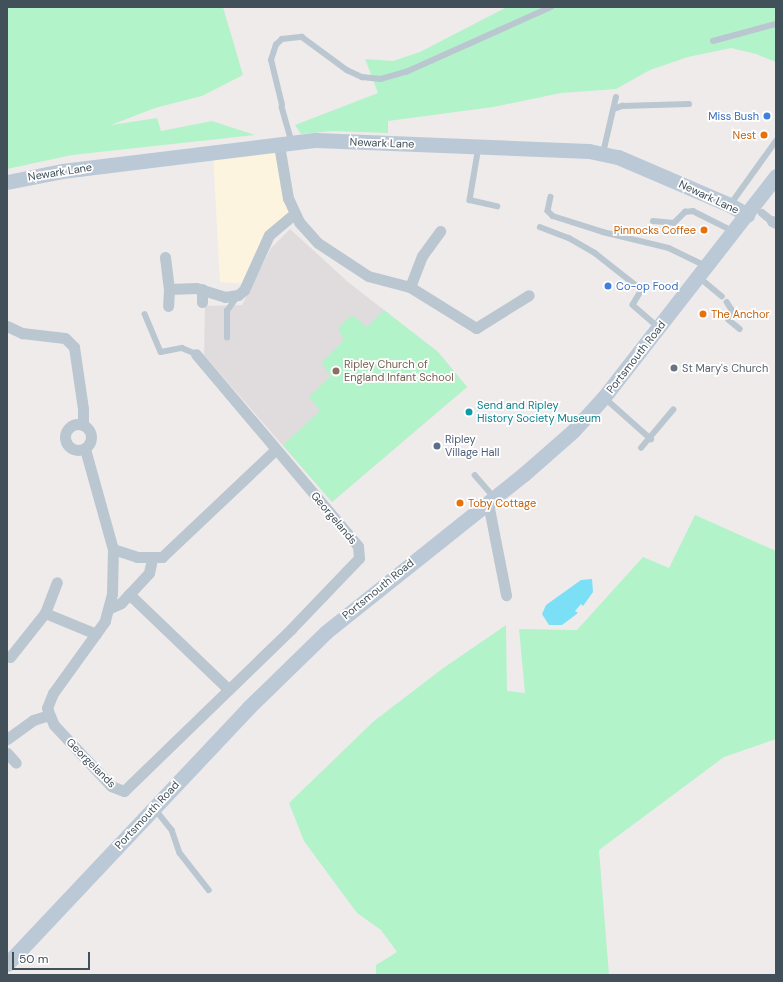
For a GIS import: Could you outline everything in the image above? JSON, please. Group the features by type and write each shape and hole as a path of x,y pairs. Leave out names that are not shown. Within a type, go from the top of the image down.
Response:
{"main road":[{"name":"Newark Lane","path":"7,182 62,171 316,140 479,147 603,153 631,162 730,205 747,215"},
{"name":"Portsmouth Road","path":"7,964 153,807 326,632 560,443 604,397 703,272 776,176"}],"street":[{"path":"286,144 288,198 294,214 318,243 368,276 410,287 476,328 529,295"},
{"path":"762,213 774,222"},
{"path":"169,289 202,289 225,297 238,295 244,290 269,235 294,214"},
{"path":"410,287 422,256 440,231"},
{"path":"165,257 169,289 168,306"},
{"path":"202,289 202,302"},
{"path":"7,326 22,333 65,338 74,347 83,409 83,425 91,434 90,444 85,449 73,450 65,438 71,426 83,425"},
{"name":"Georgelands","path":"49,715 54,725 111,786 118,790 127,790 357,561 359,554 358,546 275,450 196,354"},
{"path":"7,739 33,720 49,715 50,697 96,634 110,608 114,566 113,549 85,449"},
{"path":"113,549 152,559 162,557 172,550 275,450"},
{"path":"491,500 506,595"},
{"path":"110,608 120,603 151,570 152,559"},
{"path":"10,657 44,612 57,582"},
{"path":"129,594 228,689"},
{"path":"44,612 96,634"},
{"path":"7,753 16,763"}],"lane":[{"path":"286,144 282,106 271,60 276,45 282,39 302,38 347,70 362,77 380,78 406,72 551,7"},
{"path":"713,40 776,24"},
{"path":"603,153 616,97"},
{"path":"614,109 622,106 689,104"},
{"path":"730,205 776,141"},
{"path":"479,147 470,200 497,206"},
{"path":"551,197 548,211 554,216 603,232 669,248 703,272 722,296"},
{"path":"653,221 674,223 685,212 693,211 734,231"},
{"path":"540,227 569,238 595,253 642,290 633,305 659,327"},
{"path":"227,338 227,311 238,295"},
{"path":"727,302 732,310 729,320 740,329"},
{"path":"145,314 161,352 182,348 196,354"},
{"path":"604,397 651,439"},
{"path":"641,448 651,439 673,410"},
{"path":"475,475 491,500"},
{"path":"153,807 172,830 180,853 209,890"}],"shaded area":[{"path":"279,145 294,214 280,224 247,284 220,282 213,152"},
{"name":"Ripley Church of England Infant School","path":"290,229 348,282 438,352 467,387 332,502 204,355 205,306 242,305 271,248"}],"green space":[{"path":"7,7 223,7 243,75 202,96 155,108 111,125 157,118 161,131 212,121 255,135 72,155 7,169"},
{"path":"507,7 776,7 776,62 756,54 731,48 688,57 650,70 616,89 561,93 493,107 388,121 388,133 332,131 301,134 295,125 378,93 365,59 393,61 420,52"},
{"path":"384,310 438,352 467,387 332,502 283,445 320,411 309,397 331,376 321,363 344,340 338,328 352,315 367,327"},
{"path":"695,515 776,551 776,739 724,757 599,850 609,975 376,975 376,965 397,952 381,930 357,913 304,841 289,803 374,721 442,669 506,625 507,691 525,693 519,629 577,630 643,557 669,568"}],"water":[{"path":"592,579 593,592 583,606 581,604 575,611 578,613 562,625 549,625 542,614 546,605 581,580"}],"place":[{"name":"Miss Bush","path":"767,116"},
{"name":"Nest","path":"764,135"},
{"name":"Pinnocks Coffee","path":"704,230"},
{"name":"Co-op Food","path":"608,286"},
{"name":"The Anchor","path":"703,314"},
{"name":"St Mary's Church","path":"674,368"},
{"name":"Ripley Church of England Infant School","path":"336,371"},
{"name":"Send and Ripley History Society Museum","path":"469,412"},
{"name":"Ripley Village Hall","path":"437,446"},
{"name":"Toby Cottage","path":"460,503"}]}
